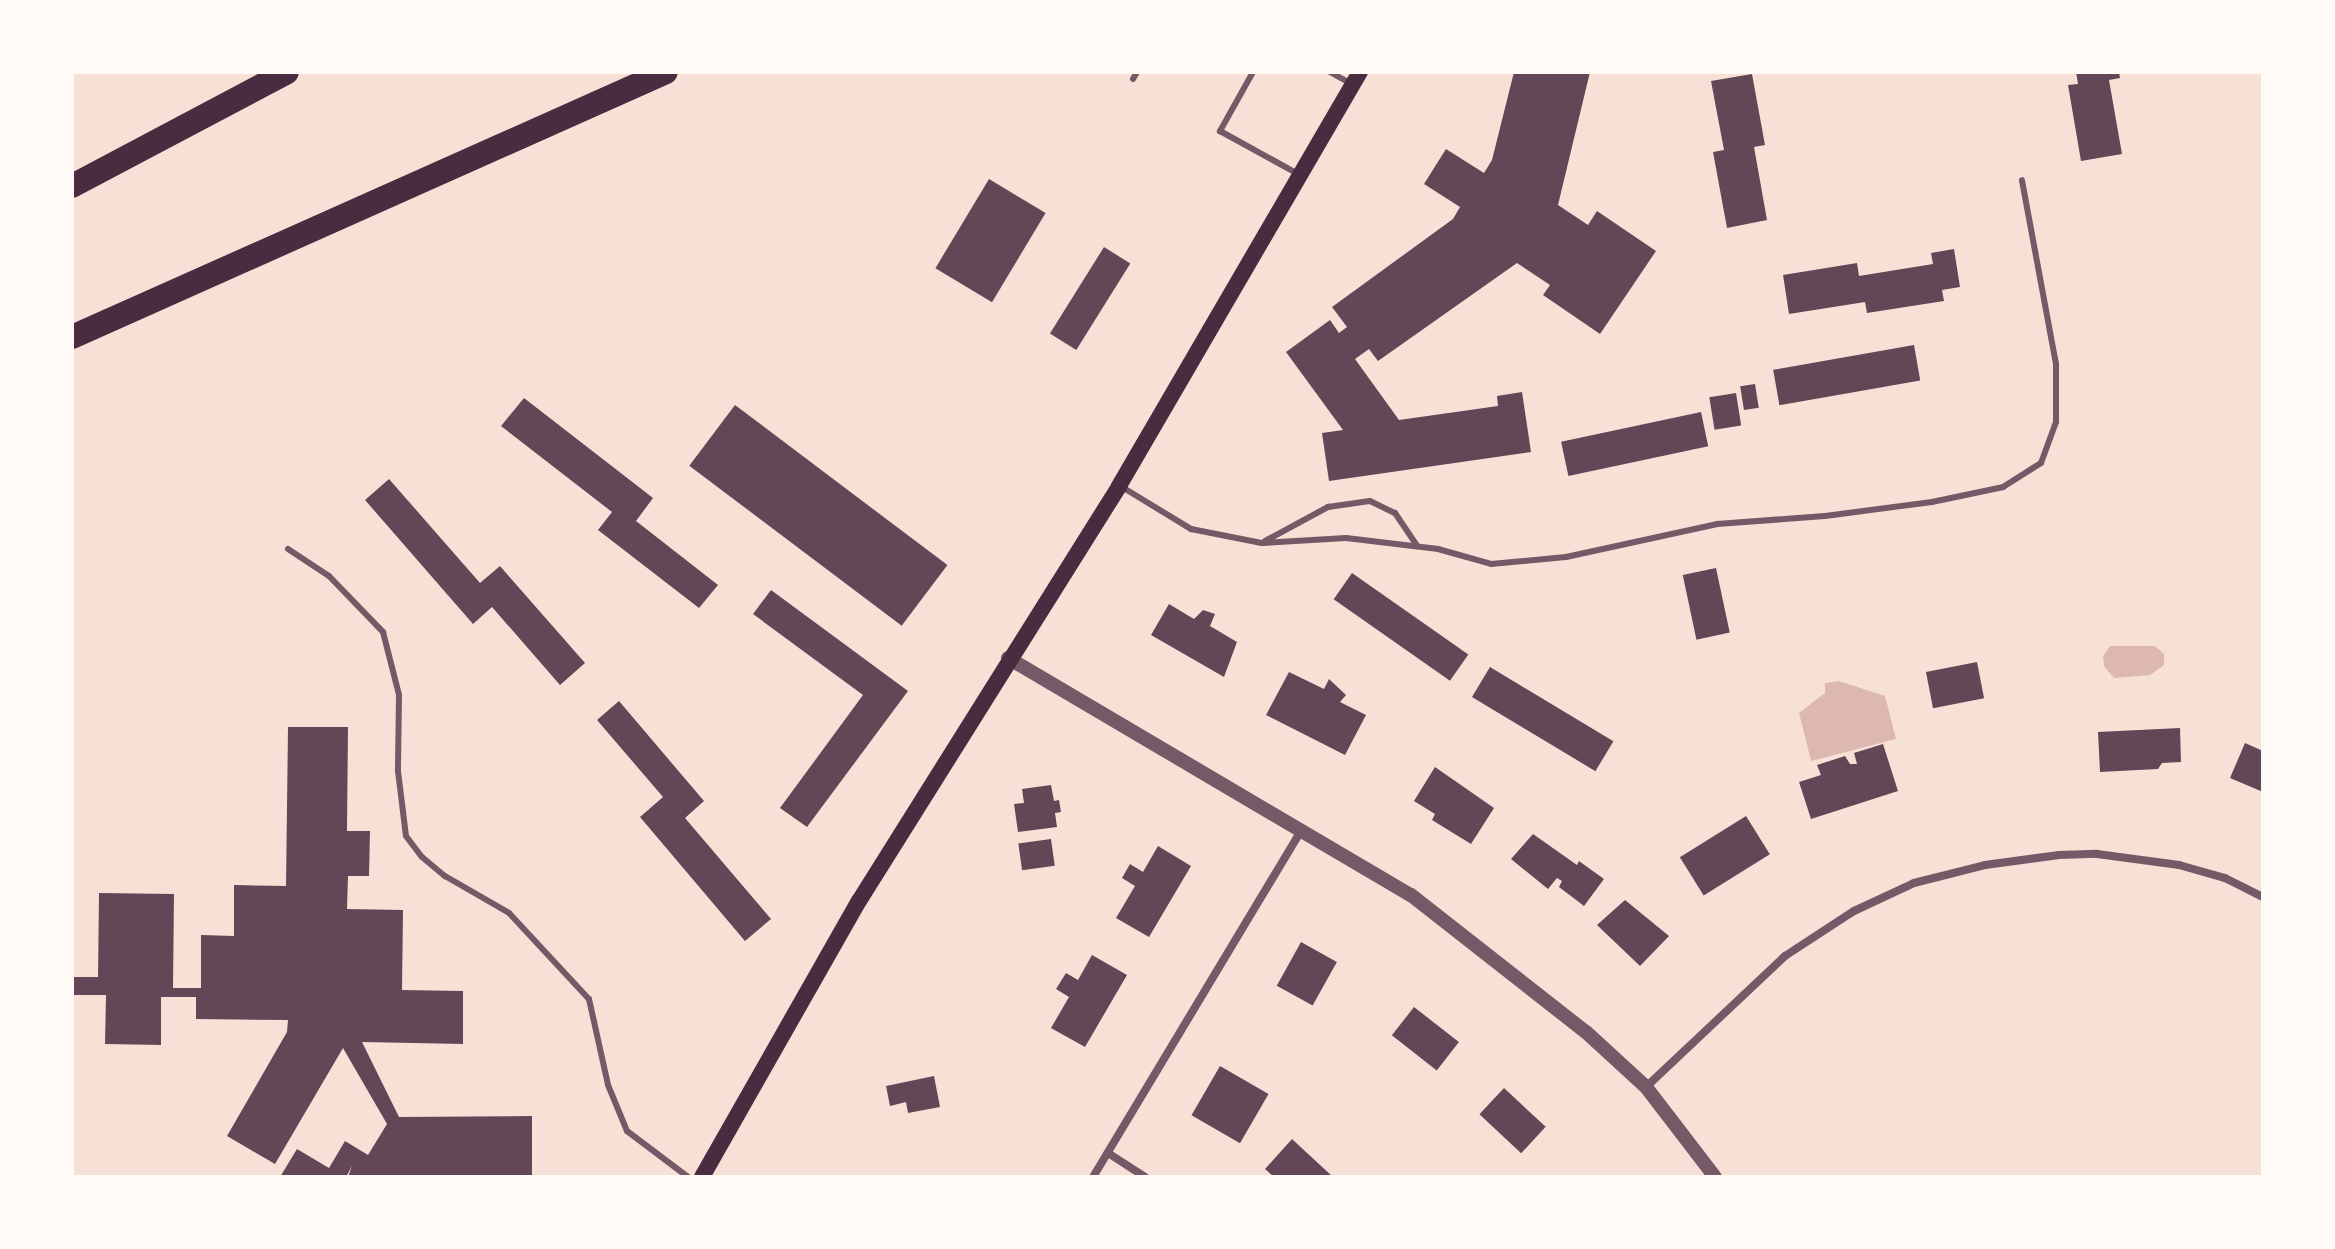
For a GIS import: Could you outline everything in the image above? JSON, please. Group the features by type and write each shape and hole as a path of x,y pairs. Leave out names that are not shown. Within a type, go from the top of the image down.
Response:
{"highway":[{"path":"72,186 287,72"},
{"path":"72,337 666,72"}],"main road":[{"path":"702,1177 859,901 1008,658 1119,486 1356,78"}],"street":[{"path":"1008,658 1411,895 1586,1032 1646,1087 1715,1177"},
{"path":"1093,1177 1300,832"},
{"path":"1646,1087 1785,956 1854,911 1914,883 1985,865 2059,855 2097,854 2179,865 2225,878 2263,897"},
{"path":"1108,1153 1145,1177"}],"lane":[{"path":"1253,72 1220,131 1300,175"},
{"path":"1330,72 1356,78"},
{"path":"1119,486 1191,529 1262,543 1346,538 1418,546 1491,564 1566,557 1717,524 1840,514 1932,502 2003,487 2041,463 2056,422 2056,364 2022,180"},
{"path":"1262,543 1328,507 1370,501 1395,513 1418,546"},
{"path":"288,549 329,576 383,632 399,695 398,771 406,836 422,857 445,876 509,913 589,999 608,1085 627,1131 688,1177"}],"shaded area":[{"path":"2110,646 2155,646 2164,654 2164,665 2150,675 2114,678 2104,666 2103,656"},
{"path":"1839,681 1885,696 1896,739 1811,761 1799,713 1825,693 1825,683"}],"building":[{"path":"1514,72 1590,72 1558,205 1588,225 1597,211 1656,251 1600,334 1543,295 1550,285 1517,263 1378,361 1369,349 1355,359 1399,420 1498,406 1497,396 1522,392 1531,452 1329,481 1322,433 1343,430 1286,352 1330,320 1339,333 1347,327 1332,307 1453,219 1460,207 1424,184 1446,149 1484,173 1492,160"},
{"path":"2076,72 2119,72 2120,78 2109,80 2122,154 2081,161 2068,85 2078,84"},
{"path":"1752,74 1765,145 1754,147 1767,220 1727,228 1713,152 1724,150 1711,81"},
{"path":"989,179 1046,213 992,302 935,268"},
{"path":"1104,247 1130,263 1076,350 1050,334"},
{"path":"1954,249 1960,287 1942,290 1944,301 1867,313 1865,302 1789,314 1783,275 1857,263 1859,276 1933,264 1931,253"},
{"path":"1914,345 1920,380 1779,405 1773,370"},
{"path":"1755,384 1759,408 1744,410 1740,386"},
{"path":"1736,393 1741,426 1714,430 1709,397"},
{"path":"524,398 653,498 636,521 718,585 699,608 598,530 612,512 501,426"},
{"path":"735,405 947,565 902,626 689,466"},
{"path":"1701,412 1708,446 1568,476 1561,442"},
{"path":"389,479 480,583 500,566 585,663 560,685 492,607 473,624 365,500"},
{"path":"1716,568 1730,633 1696,640 1683,575"},
{"path":"1352,573 1468,654 1450,681 1334,599"},
{"path":"771,590 908,691 807,827 780,808 863,695 753,614"},
{"path":"1169,604 1194,619 1203,610 1215,614 1210,626 1237,642 1224,677 1151,635"},
{"path":"1977,662 1984,698 1933,708 1926,672"},
{"path":"1490,667 1613,741 1595,771 1472,697"},
{"path":"1289,672 1324,689 1329,679 1346,695 1340,702 1366,715 1345,755 1266,715"},
{"path":"619,701 704,801 685,818 771,919 745,941 640,817 663,797 597,720"},
{"path":"288,727 348,727 347,831 370,831 369,876 348,876 347,909 403,910 402,990 463,991 463,1044 362,1042 399,1117 532,1116 532,1177 348,1177 352,1166 346,1177 280,1177 297,1149 329,1168 345,1141 368,1155 387,1124 343,1048 275,1164 227,1136 287,1032 288,1020 196,1019 196,997 161,997 161,1045 105,1044 106,995 72,995 72,977 98,977 99,893 174,894 173,988 201,988 201,935 234,936 234,885 286,886"},
{"path":"2180,728 2181,762 2162,763 2158,769 2100,772 2098,732"},
{"path":"2245,743 2263,751 2263,792 2230,778"},
{"path":"1883,744 1898,791 1811,819 1799,782 1821,775 1817,765 1845,756 1850,764 1857,764 1854,753"},
{"path":"1435,767 1494,808 1471,844 1432,820 1435,814 1414,801"},
{"path":"1051,785 1054,801 1059,800 1061,812 1055,813 1057,827 1018,832 1014,804 1024,803 1022,789"},
{"path":"1746,816 1770,854 1704,895 1680,857"},
{"path":"1533,834 1577,865 1579,861 1604,879 1584,906 1559,887 1562,881 1557,878 1548,889 1511,859"},
{"path":"1051,839 1055,866 1022,870 1018,844"},
{"path":"1158,846 1191,866 1149,937 1116,918 1135,886 1122,878 1130,864 1143,872"},
{"path":"1625,900 1669,936 1640,966 1597,925"},
{"path":"1301,942 1337,962 1313,1006 1277,986"},
{"path":"1092,955 1127,975 1085,1047 1051,1028 1069,997 1056,989 1066,973 1078,980"},
{"path":"1414,1007 1459,1042 1437,1070 1392,1035"},
{"path":"1220,1066 1268,1094 1240,1143 1192,1115"},
{"path":"934,1076 940,1107 908,1113 906,1102 890,1106 886,1086"},
{"path":"1504,1088 1546,1127 1521,1153 1479,1114"},
{"path":"1292,1139 1333,1177 1274,1177 1265,1169"}]}
